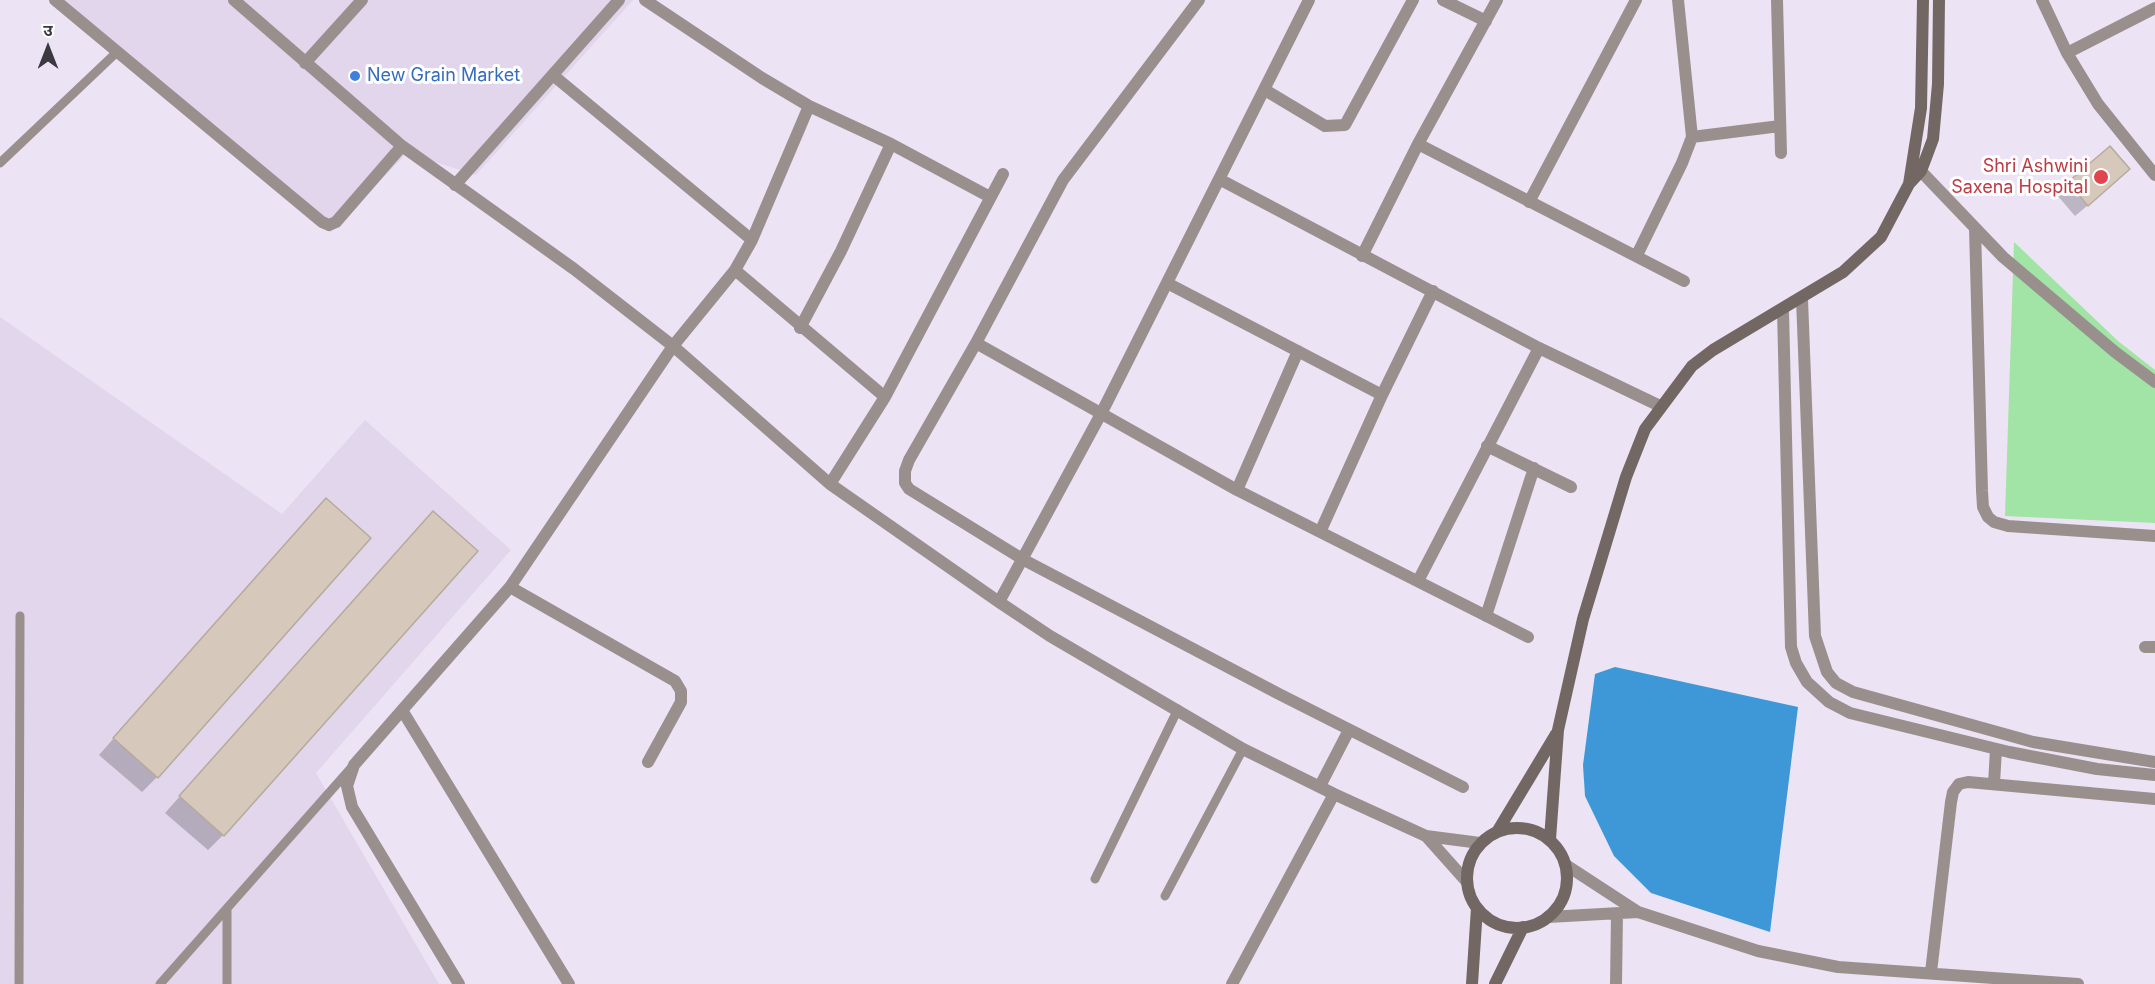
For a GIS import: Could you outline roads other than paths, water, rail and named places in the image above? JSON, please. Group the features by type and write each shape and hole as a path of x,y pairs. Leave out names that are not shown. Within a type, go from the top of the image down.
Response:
{"main road":[{"path":"1916,167 1923,0"},
{"path":"1550,839 1558,730 1591,588 1626,477 1645,429 1660,406 1699,361 1737,335 1783,310 1843,272 1874,244 1896,210 1916,167 1933,139 1936,119 1939,0"},
{"path":"1497,832 1558,730"},
{"path":"1524,828 1550,839 1560,851 1566,865 1565,893 1558,906 1548,917 1523,927 1506,926 1490,920 1477,908 1470,896 1467,882 1472,855 1480,843 1497,832 1524,828"},
{"path":"1472,984 1477,908"},
{"path":"1495,984 1523,927"}],"street":[{"path":"55,0 328,225 336,222 402,146"},
{"path":"234,0 402,146 574,269 673,346 830,484 999,602 1050,636 1243,749 1426,836 1480,843"},
{"path":"305,63 362,0"},
{"path":"455,185 619,0"},
{"path":"645,0 762,78 809,106 891,144 990,197"},
{"path":"1199,0 1063,180 976,343 909,460 905,471 905,483 909,489 1024,560 1463,787"},
{"path":"999,602 1024,560 1102,412 1309,0"},
{"path":"1264,90 1325,126 1345,125 1413,0"},
{"path":"1443,0 1486,21"},
{"path":"1362,256 1418,144 1497,0"},
{"path":"1529,202 1636,0"},
{"path":"1637,255 1682,163 1692,137 1678,0"},
{"path":"1777,0 1781,153"},
{"path":"2042,0 2067,53 2098,104 2155,176"},
{"path":"2067,53 2155,8"},
{"path":"554,76 752,240"},
{"path":"459,984 352,807 347,786 354,765 510,587 673,346 735,270 752,240 809,106"},
{"path":"1692,137 1780,126"},
{"path":"800,328 841,251 891,144"},
{"path":"1418,144 1684,281"},
{"path":"1916,167 2003,257 2056,303 2155,382"},
{"path":"830,484 885,397 1003,174"},
{"path":"1219,179 1539,348 1660,406"},
{"path":"1975,228 1982,490 1983,507 1988,517 1994,522 2008,526 2155,537"},
{"path":"735,270 800,328 885,397"},
{"path":"1167,283 1382,395"},
{"path":"1321,530 1382,395 1433,291"},
{"path":"1802,298 1815,636 1827,672 1836,682 1853,692 2034,742 2155,762"},
{"path":"1783,310 1791,647 1796,663 1807,682 1829,702 1850,713 1996,749 2097,769 2155,775"},
{"path":"976,343 1237,490 1321,530 1528,638"},
{"path":"1418,581 1539,348"},
{"path":"1237,490 1298,351"},
{"path":"1487,446 1571,487"},
{"path":"1486,616 1534,468"},
{"path":"1788,518 1810,516"},
{"path":"510,587 675,681 681,691 681,702 648,762"},
{"path":"402,710 569,984"},
{"path":"1320,786 1349,730"},
{"path":"1994,784 1996,749"},
{"path":"1931,972 1953,792 1959,784 1968,782 2155,799"},
{"path":"1232,984 1334,794"},
{"path":"1426,836 1467,882"},
{"path":"1566,865 1638,912 1758,951 1814,963 1863,970 1931,972 2078,984"},
{"path":"1548,917 1638,912"},
{"path":"1616,984 1617,913"}],"lane":[{"path":"0,163 117,52"},
{"path":"19,984 20,616"},
{"path":"1095,879 1178,709"},
{"path":"1165,896 1243,749"},
{"path":"160,984 354,765"},
{"path":"227,910 227,984"}],"water":[{"path":"1615,667 1798,707 1770,932 1651,893 1614,856 1585,796 1583,765 1595,674"}],"place":[{"name":"New Grain Market","path":"355,76"},
{"name":"Shri Ashwini Saxena Hospital","path":"2101,177"}]}
